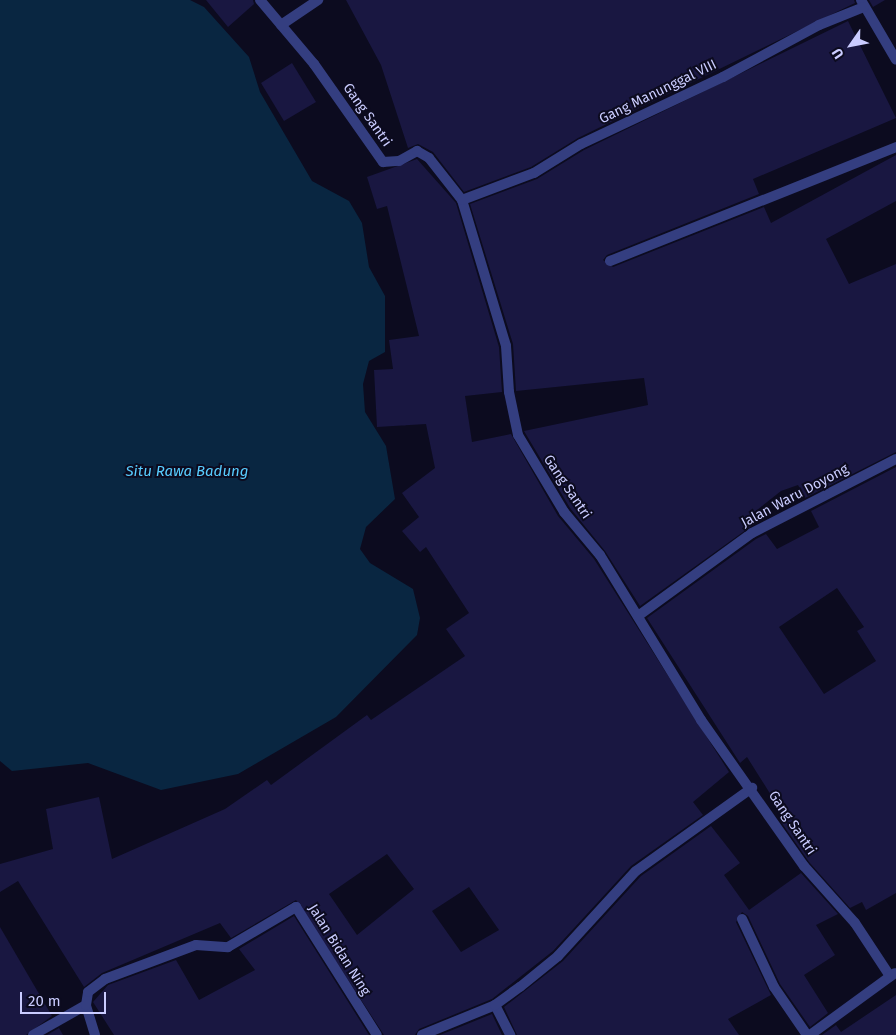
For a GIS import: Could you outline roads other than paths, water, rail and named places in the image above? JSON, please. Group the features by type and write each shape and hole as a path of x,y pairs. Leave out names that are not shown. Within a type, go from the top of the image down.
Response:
{"street":[{"path":"260,0 281,25 318,0"},
{"path":"862,3 896,60"},
{"name":"Gang Manunggal VIII","path":"462,200 534,172 581,144 862,3"},
{"name":"Gang Santri","path":"281,25 383,162 399,161 417,151 429,158 462,200 504,337 518,435 564,512 600,555 638,616 662,660 804,866 855,923 893,975"},
{"path":"610,261 896,146"},
{"name":"Jalan Waru Doyong","path":"638,616 752,534 896,459"},
{"path":"422,1035 495,1005 558,956 636,871 752,788"},
{"name":"Jalan Bidan Ning","path":"86,1005 88,992 105,979 196,945 228,947 296,907 377,1035"},
{"path":"742,919 774,987 809,1035 893,975"},
{"path":"33,1035 86,1005 95,1035"},
{"path":"495,1005 510,1035"}],"water":[{"name":"Situ Rawa Badung","path":"0,0 190,0 204,7 249,57 260,92 312,181 349,201 362,223 369,267 385,296 385,352 369,361 363,384 365,412 386,446 395,499 366,527 360,549 370,563 413,589 420,618 417,635 336,717 238,774 161,790 88,763 12,771 0,761"}]}
